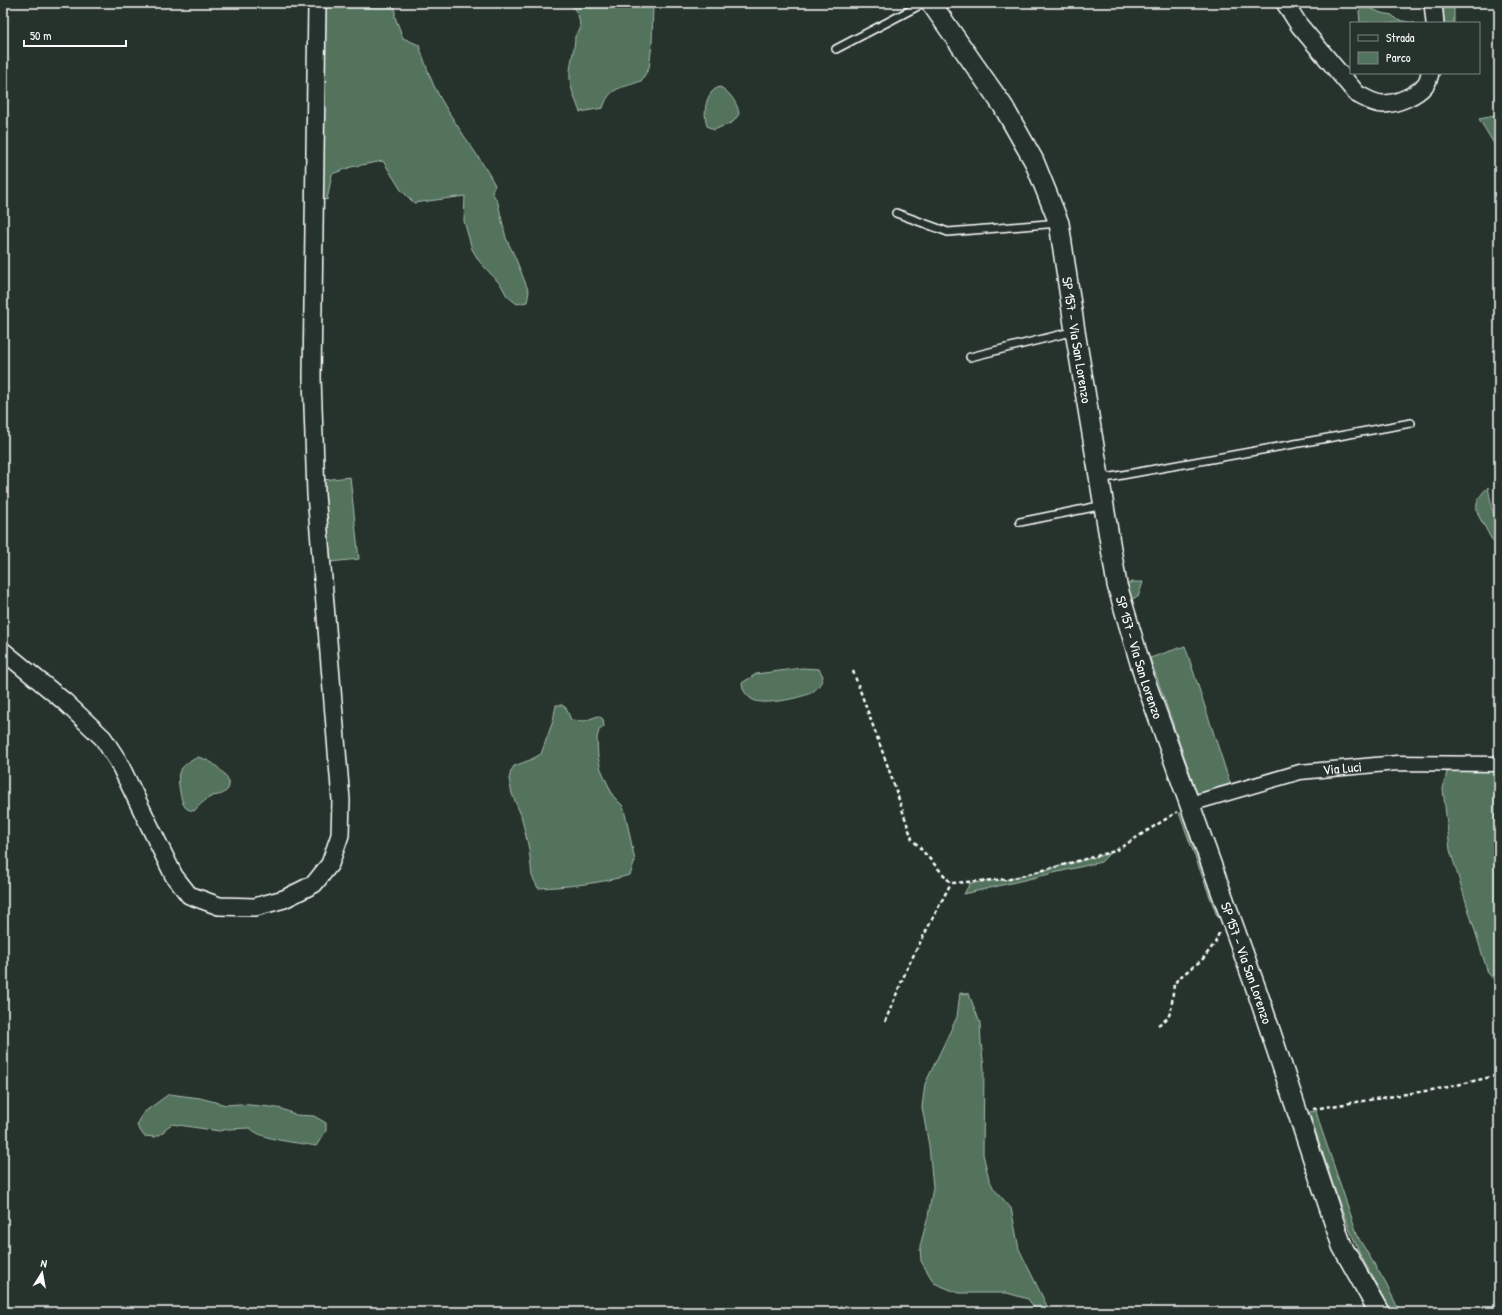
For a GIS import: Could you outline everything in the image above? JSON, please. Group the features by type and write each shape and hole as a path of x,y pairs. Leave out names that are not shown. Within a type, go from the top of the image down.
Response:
{"main road":[{"name":"SP 157 - Via San Lorenzo","path":"931,3 1003,106 1034,161 1059,223 1075,331 1117,585 1186,811 1258,994 1342,1246 1379,1312"}],"street":[{"path":"3,650 65,702 103,738 118,761 174,876 189,895 219,906 255,907 284,899 314,884 330,864 340,835 341,800 316,494 312,385 317,3"},
{"path":"1285,3 1299,25 1357,94 1370,101 1384,104 1400,101 1416,92 1426,84 1430,74"},
{"path":"1433,3 1435,22"},
{"name":"Via Luci","path":"1186,811 1300,772 1397,763 1496,764 1499,762"}],"lane":[{"path":"836,49 924,3"},
{"path":"896,213 948,232 1059,223"},
{"path":"970,357 1075,331"},
{"path":"1100,479 1411,423"},
{"path":"1020,522 1104,505"}],"path":[{"path":"853,671 888,767 912,839 951,883"},
{"path":"951,883 1010,879 1115,851 1179,811 1186,811"},
{"path":"884,1022 908,966 951,883"},
{"path":"1158,1025 1168,1018 1171,1010 1174,984 1180,976 1202,960 1215,943 1220,928"},
{"path":"1297,1112 1444,1088 1499,1075"}],"green space":[{"path":"323,3 395,3 395,17 403,38 419,45 432,81 441,99 495,185 492,192 498,203 506,238 529,292 527,302 517,304 507,296 501,285 479,261 472,249 464,221 465,196 414,203 401,190 383,161 351,167 332,174 327,200 318,197"},
{"path":"568,3 653,3 652,44 649,68 641,81 622,87 613,92 609,96 603,108 580,112 574,96 570,68 575,36 580,30 580,26 579,18 576,12"},
{"path":"1442,3 1454,3 1454,22 1444,22"},
{"path":"1364,5 1381,13 1392,15 1397,20 1409,22 1360,22 1359,11"},
{"path":"720,87 733,99 739,114 733,122 714,130 707,126 705,109 711,93"},
{"path":"1499,115 1499,152 1479,119"},
{"path":"350,477 359,559 330,562 323,480"},
{"path":"1488,487 1493,512 1499,520 1499,543 1495,544 1481,521 1477,511 1480,497"},
{"path":"1131,582 1143,582 1138,597 1131,599 1126,586"},
{"path":"1185,646 1232,789 1198,796 1150,658"},
{"path":"802,668 819,669 823,676 822,681 817,688 806,695 782,701 758,702 750,698 743,689 742,683 756,674"},
{"path":"556,705 562,705 566,708 571,720 584,721 598,716 603,719 604,727 599,730 597,738 598,757 601,769 613,796 623,806 635,861 630,875 584,884 538,888 532,876 529,849 521,815 512,794 509,779 514,766 541,754 553,721"},
{"path":"198,757 215,765 224,774 229,784 224,793 213,796 203,802 194,811 187,809 182,801 179,773 184,765"},
{"path":"1499,763 1499,985 1488,973 1450,850 1443,789 1447,772"},
{"path":"1189,808 1229,929 1217,916 1179,813"},
{"path":"1110,853 1101,862 964,894 970,883 1011,879"},
{"path":"960,993 969,994 980,1023 984,1068 983,1154 989,1179 994,1189 1011,1208 1019,1249 1048,1308 1037,1311 1028,1299 1007,1293 958,1293 934,1283 921,1261 920,1246 928,1217 933,1187 929,1146 922,1107 925,1084 957,1017"},
{"path":"169,1094 200,1098 226,1105 239,1104 271,1107 282,1109 296,1115 314,1116 326,1123 326,1131 316,1146 263,1136 250,1128 219,1131 172,1124 166,1128 163,1133 155,1137 144,1136 137,1126 143,1113"},
{"path":"1316,1111 1359,1239 1385,1282 1400,1312 1391,1312 1359,1252 1340,1205 1309,1112"}]}
